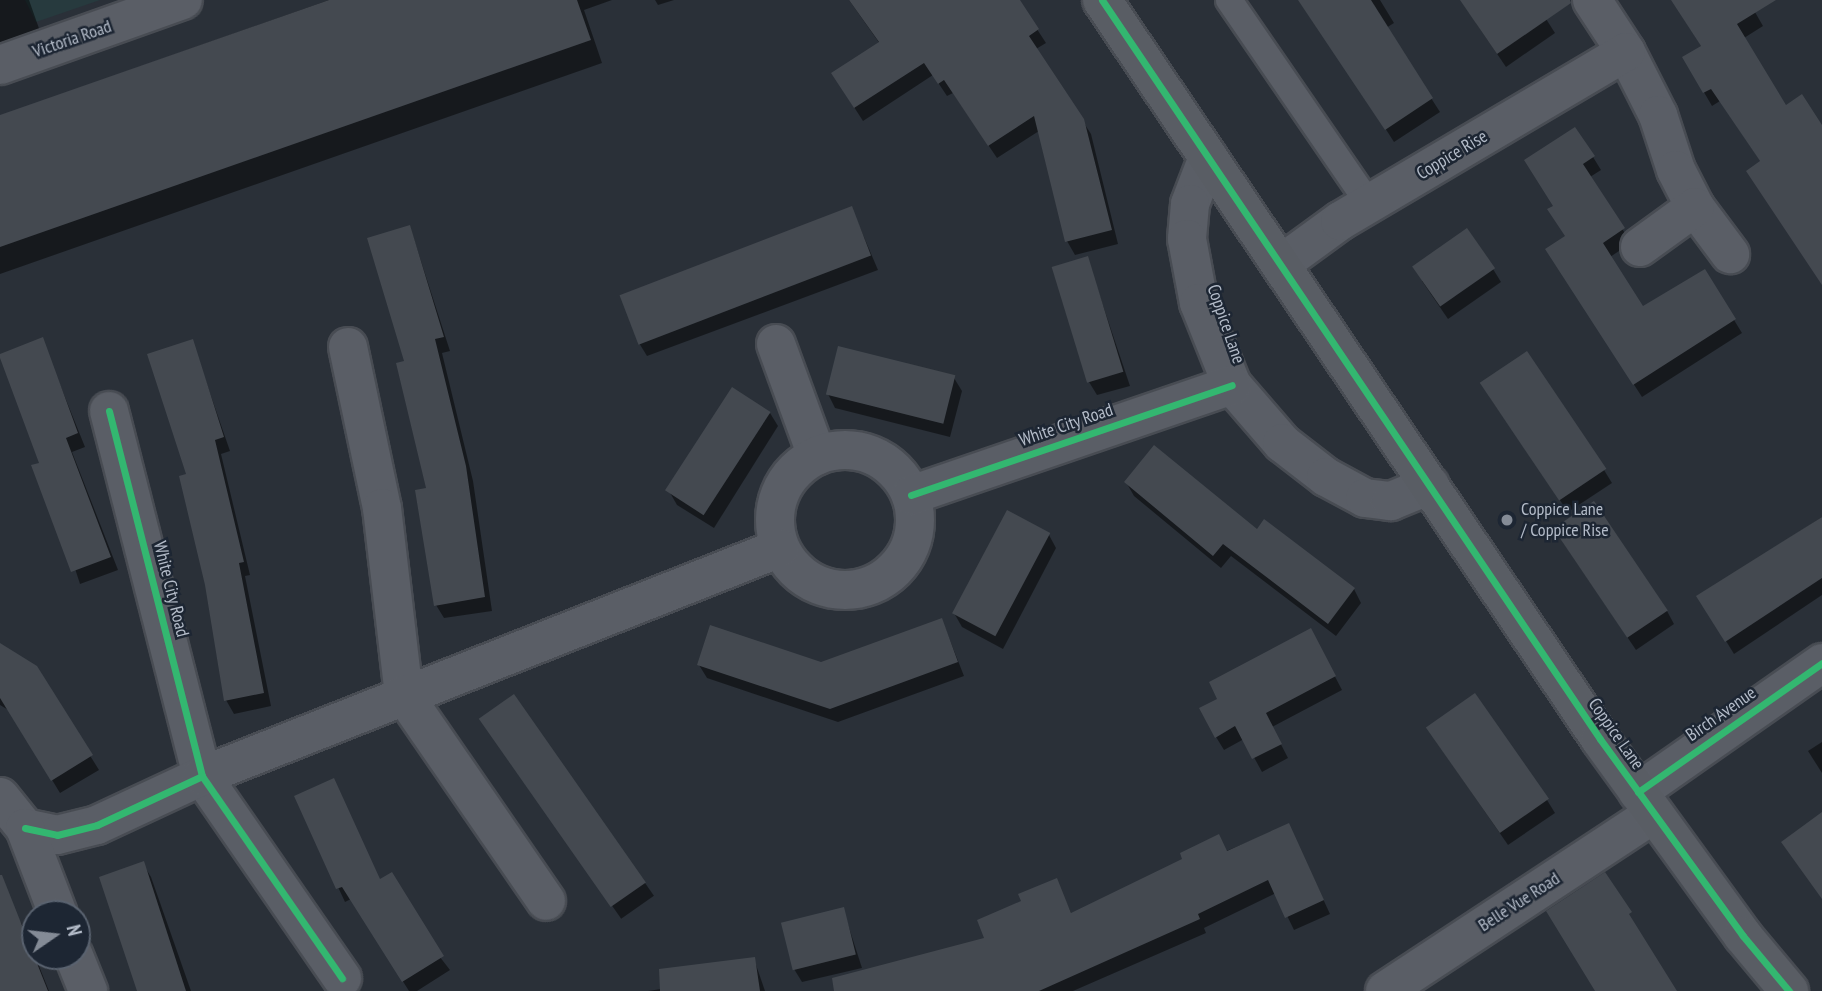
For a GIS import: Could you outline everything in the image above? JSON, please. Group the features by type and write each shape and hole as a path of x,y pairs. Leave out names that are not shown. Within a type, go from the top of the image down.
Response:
{"street":[{"name":"Victoria Road","path":"0,65 183,0"},
{"name":"Coppice Lane","path":"1102,0 1645,803 1743,936 1790,991"},
{"path":"1592,0 1626,52 1695,207 1730,254"},
{"name":"Coppice Rise","path":"1281,264 1369,204 1626,52"},
{"name":"Coppice Lane","path":"1208,157 1190,204 1187,239 1199,303 1232,385 1282,443 1326,477 1365,498 1391,501 1430,485"},
{"path":"1640,247 1695,207"},
{"path":"776,344 817,456"},
{"path":"348,347 382,508 404,695 546,901"},
{"name":"White City Road","path":"911,495 1232,385"},
{"name":"White City Road","path":"109,411 202,776 342,978"},
{"path":"844,450 873,455 895,471 911,495 916,526 906,556 876,582 857,590 826,588 798,573 780,548 775,521 779,494 794,471 817,456 844,450"},
{"path":"26,828 57,835 97,825 202,776 780,548"},
{"name":"Birch Avenue","path":"1645,803 1822,663"},
{"path":"0,797 26,828 53,900"},
{"name":"Belle Vue Road","path":"1385,991 1645,803"},
{"path":"80,970 88,991"}],"lane":[{"path":"1229,0 1369,204"}],"green space":[{"path":"25,0 100,0 36,22"}],"building":[{"path":"329,0 577,0 591,40 0,247 0,115"},
{"path":"849,0 1020,0 1039,29 1029,36 1084,119 1112,230 1065,242 1034,116 988,146 944,80 938,84 924,63 854,108 831,73 879,42"},
{"path":"1298,0 1371,0 1433,98 1385,130"},
{"path":"1460,0 1570,0 1571,3 1497,54"},
{"path":"1671,0 1776,0 1737,24 1786,105 1802,94 1822,125 1822,285 1746,171 1760,161 1711,89 1703,93 1682,57 1701,46"},
{"path":"1575,127 1595,156 1583,164 1625,228 1603,243 1643,306 1705,269 1736,319 1633,385 1545,249 1565,236 1547,209 1553,206 1524,160"},
{"path":"852,206 871,255 639,345 620,295"},
{"path":"410,225 444,337 435,339 466,466 485,597 434,606 415,490 426,488 396,363 404,361 367,238"},
{"path":"1467,228 1495,268 1440,307 1412,266"},
{"path":"1088,256 1123,372 1087,383 1052,267"},
{"path":"43,337 78,433 66,438 111,557 71,572 31,465 39,463 0,358 0,354"},
{"path":"193,339 224,437 215,440 244,562 239,563 264,693 224,701 205,585 179,476 186,474 147,354"},
{"path":"838,346 955,375 943,424 826,395"},
{"path":"1527,351 1606,469 1559,501 1480,383"},
{"path":"732,387 771,412 704,515 665,490"},
{"path":"1154,445 1257,529 1264,519 1355,588 1328,624 1223,544 1213,556 1124,482"},
{"path":"1594,501 1668,610 1627,638 1553,528"},
{"path":"1007,510 1050,533 995,636 952,613"},
{"path":"1822,517 1822,578 1725,642 1696,596"},
{"path":"942,618 958,662 830,709 697,665 710,625 821,662"},
{"path":"1311,628 1336,676 1266,713 1282,744 1252,759 1235,726 1215,738 1199,708 1217,699 1209,682"},
{"path":"0,643 37,666 93,755 51,781 0,698"},
{"path":"1475,693 1549,799 1500,833 1426,727"},
{"path":"514,694 646,882 611,907 479,719"},
{"path":"334,778 380,879 392,872 444,956 402,982 342,887 336,889 294,796"},
{"path":"1822,812 1822,899 1781,842"},
{"path":"1289,823 1324,900 1285,918 1268,880 1198,914 1200,919 1039,991 834,991 832,978 984,938 977,920 1021,901 1018,894 1057,878 1071,913 1182,859 1180,853 1219,834 1227,851"},
{"path":"144,861 186,991 137,991 99,877"},
{"path":"1605,872 1632,912 1629,914 1677,991 1595,991 1546,911"},
{"path":"2,875 21,923 21,970 40,970 48,991 0,991"},
{"path":"844,907 856,955 793,970 781,923"},
{"path":"755,957 760,991 660,991 659,969"}],"cycle path":[{"path":"1102,0 1600,739 1743,936 1789,991"},
{"path":"911,495 1232,385"},
{"path":"109,411 202,776 342,978"},
{"path":"1638,792 1822,663"},
{"path":"25,828 57,835 97,825 202,776"}],"place":[{"name":"Coppice Lane / Coppice Rise","path":"1507,520"}]}
